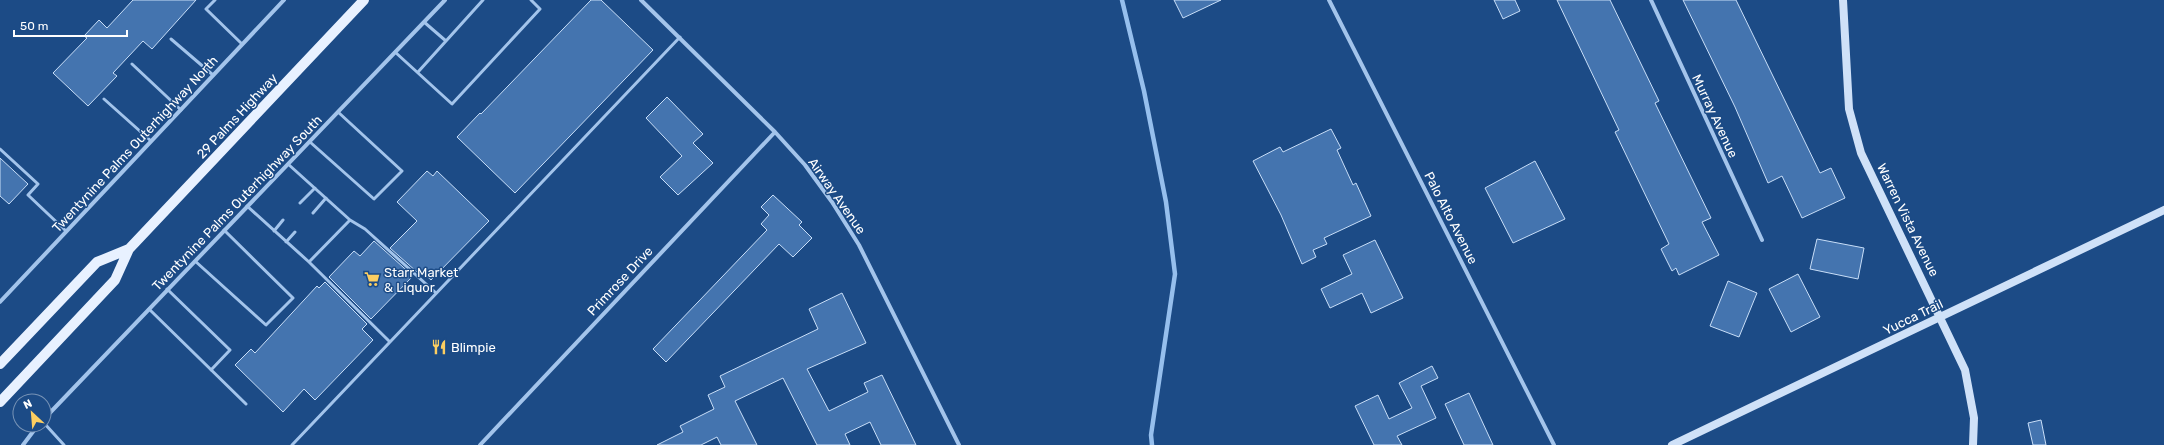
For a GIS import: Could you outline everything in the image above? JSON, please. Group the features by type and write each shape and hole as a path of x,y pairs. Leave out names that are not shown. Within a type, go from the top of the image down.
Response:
{"main road":[{"name":"29 Palms Highway","path":"0,402 115,280 129,249 364,0"},
{"name":"Warren Vista Avenue","path":"1843,0 1849,109 1862,153 1965,370 1974,418 1973,445"},
{"name":"Yucca Trail","path":"1672,445 2164,210"},
{"name":"29 Palms Highway","path":"0,364 97,262 129,249"}],"street":[{"name":"Twentynine Palms Outerhighway North","path":"0,302 284,0"},
{"name":"Twentynine Palms Outerhighway South","path":"52,411 445,0"},
{"name":"Airway Avenue","path":"641,0 775,132 807,168 859,245 959,445"},
{"name":"Palo Alto Avenue","path":"1329,0 1554,445"},
{"name":"Murray Avenue","path":"1650,0 1762,240"},
{"name":"Primrose Drive","path":"480,445 775,132"},
{"path":"23,445 32,433"}],"lane":[{"path":"215,0 206,9 242,44"},
{"path":"418,72 483,0"},
{"path":"396,52 452,104 540,9 531,0"},
{"path":"424,22 446,41"},
{"path":"292,445 680,37"},
{"path":"171,39 213,75"},
{"path":"132,64 181,110"},
{"path":"104,99 151,141"},
{"path":"310,142 374,199 402,171 338,112"},
{"path":"0,149 38,184 28,195 66,231"},
{"path":"288,164 350,220 366,229 436,293"},
{"path":"300,203 315,188"},
{"path":"312,213 326,198"},
{"path":"247,206 309,262 390,342"},
{"path":"274,231 283,220"},
{"path":"309,262 350,220"},
{"path":"195,261 266,325 293,298 224,230"},
{"path":"286,242 295,232"},
{"path":"168,289 230,350 211,370"},
{"path":"149,310 246,404"},
{"path":"52,432 64,445"}],"building":[{"path":"133,0 196,0 152,49 143,41 113,73 117,76 88,106 53,73 87,38 84,36 99,20 107,28"},
{"path":"591,0 601,0 653,50 515,193 457,137"},
{"path":"1174,0 1221,0 1183,18"},
{"path":"1494,0 1515,0 1520,11 1503,19"},
{"path":"1557,0 1610,0 1659,101 1655,103 1711,218 1702,222 1719,255 1679,275 1676,268 1672,271 1661,249 1669,244 1615,132 1619,130"},
{"path":"1683,0 1736,0 1820,173 1831,168 1845,198 1802,218 1782,176 1768,183 1735,107"},
{"path":"667,97 703,134 693,143 713,163 678,195 660,177 682,156 646,118"},
{"path":"1331,129 1341,148 1337,150 1353,185 1356,183 1371,216 1324,238 1327,244 1313,250 1316,257 1302,264 1281,215 1253,161 1280,147 1283,152"},
{"path":"0,158 28,184 9,204 0,196"},
{"path":"1535,161 1565,219 1513,243 1485,188"},
{"path":"427,171 433,176 437,171 489,221 431,280 419,269 417,272 390,248 417,221 397,202"},
{"path":"773,195 802,222 799,225 812,238 793,257 779,244 666,362 653,349 767,230 761,224 769,215 761,207"},
{"path":"1817,239 1864,248 1858,279 1810,269"},
{"path":"1375,240 1403,298 1371,313 1362,293 1330,308 1321,289 1352,274 1343,255"},
{"path":"374,241 413,276 371,319 329,277 354,251 360,256"},
{"path":"1798,274 1820,317 1791,332 1769,289"},
{"path":"1728,281 1757,293 1739,337 1710,326"},
{"path":"325,282 367,324 362,329 373,340 315,400 304,389 283,412 235,365 251,349 255,353 317,286 319,288"},
{"path":"842,293 866,343 807,369 829,411 868,392 864,383 882,375 916,445 881,445 870,422 845,434 850,445 817,445 783,378 735,401 757,445 721,445 717,437 701,445 657,445 683,432 680,426 714,409 708,395 725,387 720,376 818,329 809,309"},
{"path":"1432,366 1438,378 1421,386 1436,418 1397,436 1402,445 1374,445 1355,406 1378,395 1389,419 1412,408 1399,383"},
{"path":"1469,393 1493,445 1464,445 1445,404"},
{"path":"2041,420 2046,445 2033,445 2028,423"}],"waterway":[{"path":"1122,0 1144,91 1166,202 1175,274 1151,435 1152,445"}],"place":[{"name":"Starr Market & Liquor","path":"372,279"},
{"name":"Blimpie","path":"439,347"}]}
